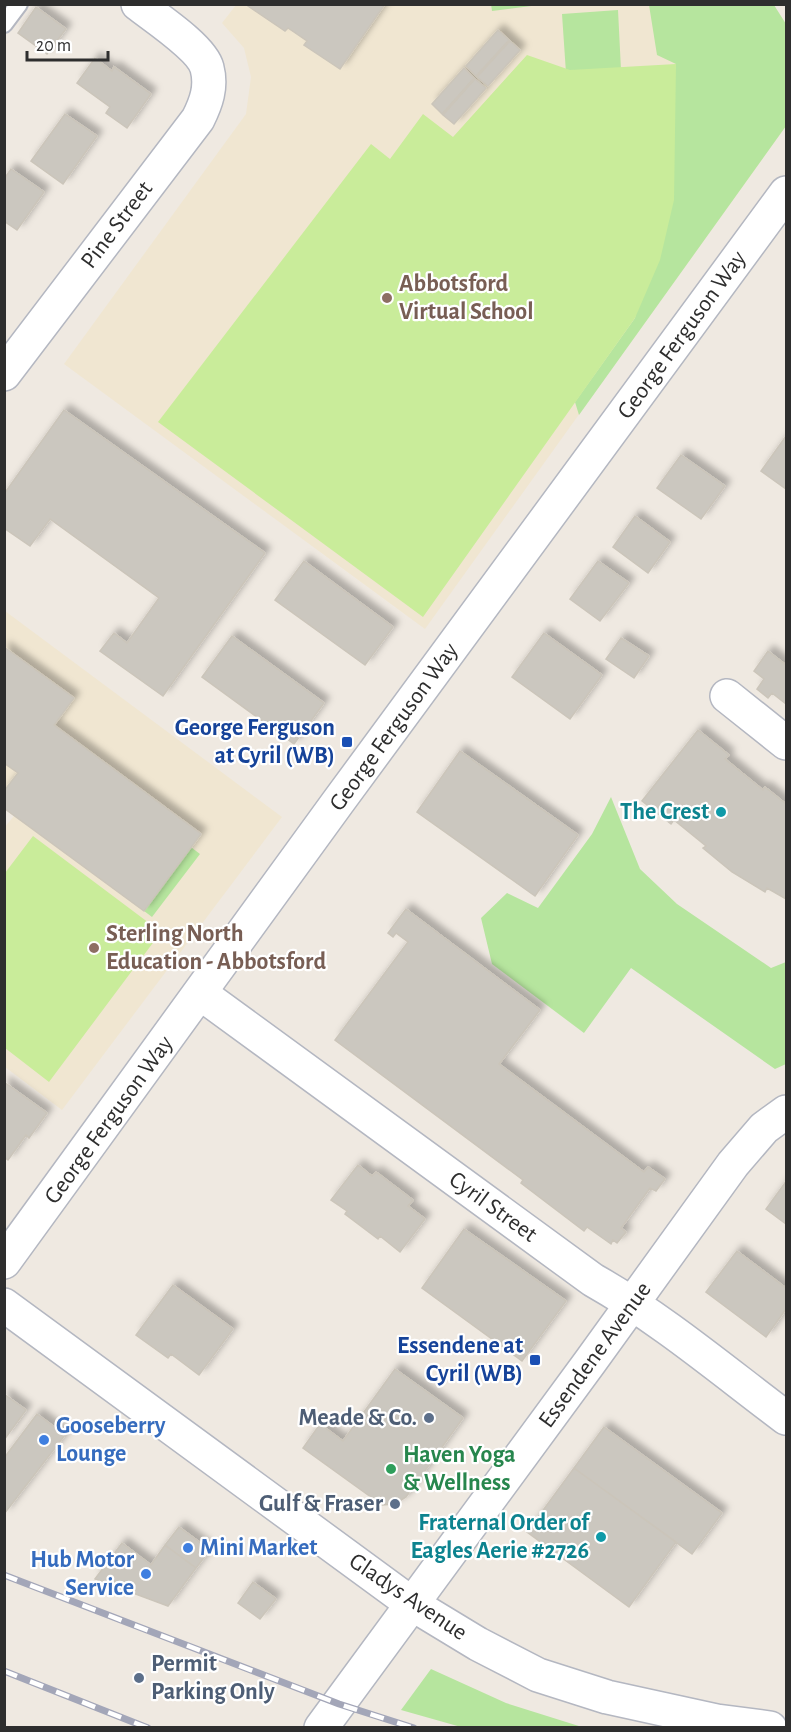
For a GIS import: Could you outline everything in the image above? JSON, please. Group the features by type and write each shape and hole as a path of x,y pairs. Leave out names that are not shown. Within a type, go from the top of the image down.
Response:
{"main road":[{"name":"Pine Street","path":"4,374 198,119 206,102 209,88 207,67 190,45 138,4"},
{"name":"George Ferguson Way","path":"4,1262 786,193"},
{"path":"727,696 786,743"},
{"name":"Cyril Street","path":"200,993 593,1280 633,1303 786,1418"},
{"name":"Essendene Avenue","path":"321,1728 733,1164 775,1120"},
{"name":"Gladys Avenue","path":"4,1305 412,1604 478,1644 538,1675 607,1697 717,1721 770,1728"}],"lane":[{"path":"4,24 19,4"}],"shaded area":[{"name":"Abbotsford Virtual School","path":"236,5 714,5 786,126 425,629 64,364 246,114 251,77 244,48 222,23"},
{"name":"Sterling North Education - Abbotsford","path":"5,611 282,817 62,1110 5,1067 4,828 14,816 4,809"}],"green space":[{"path":"491,4 539,4 539,5 492,11"},
{"path":"649,5 774,5 786,24 786,126 579,415 575,402 635,318 676,64 657,55"},
{"path":"618,10 621,70 566,73 562,14"},
{"path":"527,55 570,70 676,64 674,200 660,260 635,318 423,617 158,422 371,144 390,159 423,114 453,137"},
{"path":"611,797 640,869 677,904 771,968 786,962 786,1064 775,1069 631,968 584,1033 492,964 481,918 507,893 538,908 592,834"},
{"path":"167,829 200,854 152,917 119,892"},
{"path":"33,836 161,932 49,1082 5,1048 5,873"},
{"path":"431,1669 506,1703 582,1727 461,1727 401,1710"}],"building":[{"path":"249,4 385,4 340,69 304,45 307,41 288,28 285,31 248,6"},
{"path":"36,7 66,29 47,54 18,33"},
{"path":"498,30 509,40 476,76 466,66"},
{"path":"510,41 520,50 488,86 477,77"},
{"path":"95,58 112,71 114,67 151,94 127,128 106,113 110,107 77,83"},
{"path":"464,68 474,78 442,114 432,104"},
{"path":"475,79 486,88 454,124 443,115"},
{"path":"65,114 97,136 63,184 31,161"},
{"path":"11,169 44,192 17,230 4,221 4,179"},
{"path":"64,410 265,553 163,696 100,651 114,633 127,643 159,598 50,519 30,546 4,528 4,494"},
{"path":"786,436 786,489 761,471"},
{"path":"681,455 725,486 701,519 657,488"},
{"path":"635,516 670,542 648,573 613,547"},
{"path":"304,561 393,627 365,665 275,600"},
{"path":"598,561 629,583 600,621 570,599"},
{"path":"544,633 602,675 570,719 512,677"},
{"path":"232,636 324,703 294,744 202,677"},
{"path":"621,638 649,656 634,678 606,659"},
{"path":"4,647 74,698 54,725 201,834 144,911 4,808 4,791 18,773 4,763"},
{"path":"768,651 786,665 786,704 772,693 768,698 757,689 764,679 754,671"},
{"name":"The Crest","path":"698,730 729,755 725,759 763,790 765,787 786,804 786,899 767,888 765,892 732,872 703,848 706,846 674,820 671,824 642,801"},
{"path":"460,751 578,835 535,896 417,812"},
{"path":"406,909 540,1010 499,1064 644,1172 648,1167 665,1179 656,1191 650,1188 621,1228 626,1232 617,1243 613,1240 611,1244 587,1227 584,1231 521,1183 523,1180 335,1040 408,942 396,933 393,937 388,933"},
{"path":"4,1082 47,1113 29,1138 26,1135 8,1160 4,1157"},
{"path":"358,1165 372,1176 376,1172 413,1200 408,1206 425,1219 400,1252 380,1236 378,1239 345,1214 347,1211 331,1200"},
{"path":"786,1184 786,1224 766,1209"},
{"path":"464,1229 566,1301 522,1361 422,1288"},
{"path":"737,1251 786,1288 786,1309 766,1337 706,1292"},
{"path":"173,1285 233,1329 199,1375 171,1354 168,1358 136,1335"},
{"path":"395,1369 463,1418 406,1497 395,1504 382,1505 303,1448 320,1424 343,1441"},
{"path":"4,1394 26,1410 4,1440"},
{"path":"37,1414 65,1435 4,1514 4,1458"},
{"path":"604,1427 722,1513 692,1554 574,1468"},
{"name":"Fraternal Order of Eagles Aerie #2726","path":"574,1468 676,1542 629,1607 527,1532"},
{"name":"Mini Market","path":"179,1527 210,1550 196,1568 165,1545"},
{"name":"Hub Motor Service","path":"122,1543 151,1565 165,1545 196,1568 168,1606 95,1579"},
{"path":"253,1582 276,1599 260,1619 238,1603"}],"railway":[{"path":"4,1575 339,1704 414,1728"},
{"path":"4,1671 148,1728"}],"place":[{"name":"Abbotsford Virtual School","path":"387,298"},
{"name":"George Ferguson at Cyril (WB)","path":"347,742"},
{"name":"The Crest","path":"721,812"},
{"name":"Sterling North Education - Abbotsford","path":"94,948"},
{"name":"Essendene at Cyril (WB)","path":"535,1360"},
{"name":"Meade & Co.","path":"429,1418"},
{"name":"Gooseberry Lounge","path":"44,1440"},
{"name":"Haven Yoga & Wellness","path":"391,1469"},
{"name":"Gulf & Fraser","path":"395,1504"},
{"name":"Fraternal Order of Eagles Aerie #2726","path":"601,1537"},
{"name":"Mini Market","path":"188,1548"},
{"name":"Hub Motor Service","path":"146,1574"},
{"name":"Permit Parking Only","path":"139,1678"}]}
